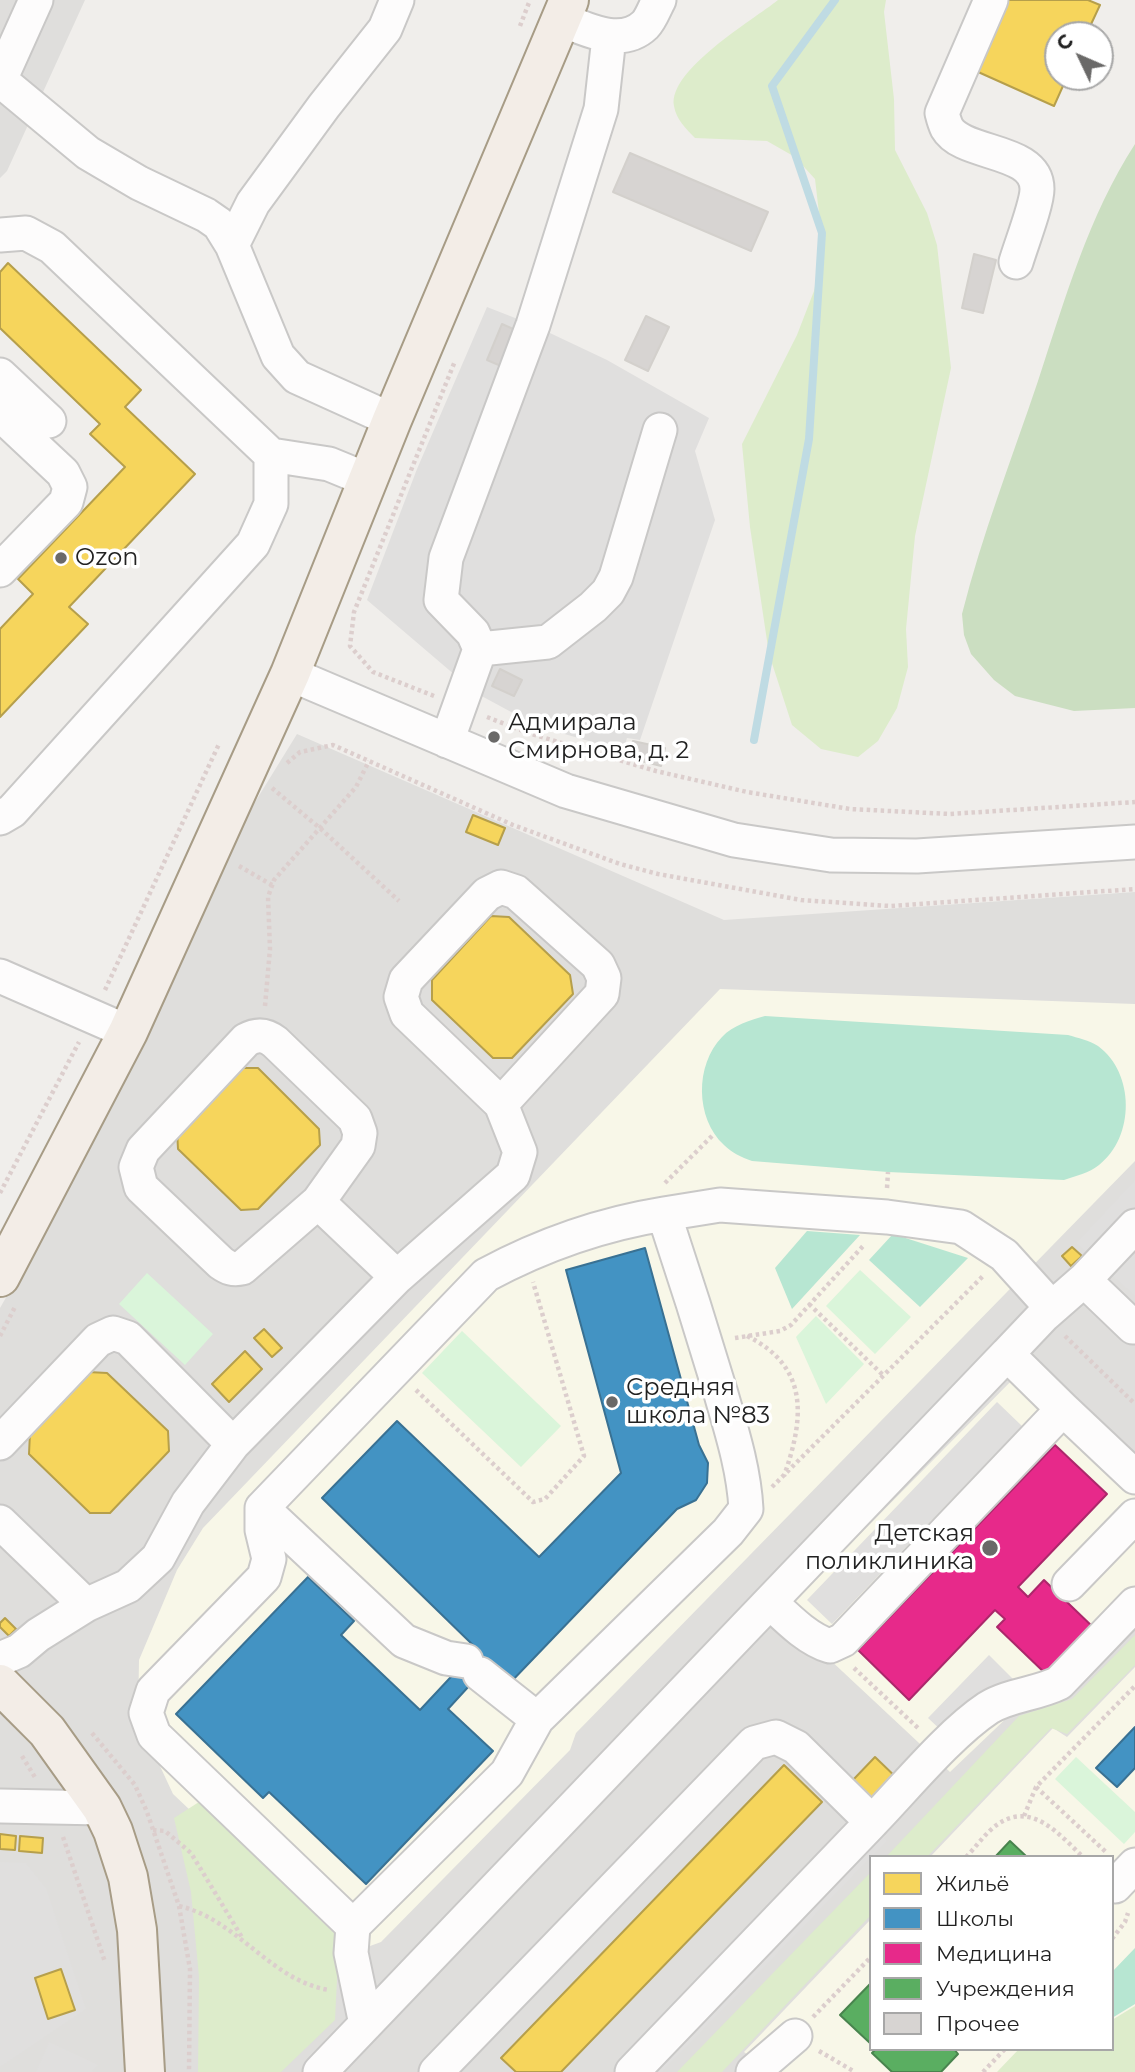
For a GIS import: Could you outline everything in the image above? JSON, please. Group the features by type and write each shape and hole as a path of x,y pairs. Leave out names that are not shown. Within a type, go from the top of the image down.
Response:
{"main road":[{"path":"0,1277 128,1032 290,674 553,6"},
{"path":"0,1684 47,1731 102,1808 113,1831 128,1877 135,1916 145,2072"}],"street":[{"path":"36,0 0,80 88,153 219,224 232,245 278,356 297,377 392,420"},
{"path":"232,245 253,203 384,29 397,0"},
{"path":"553,6 609,37 628,34 645,25 659,0"},
{"path":"991,0 942,113 947,130 957,138 1024,164 1034,174 1037,190 1016,262"},
{"path":"447,741 480,649 472,633 441,600 446,558 533,325 593,135 601,109 609,37"},
{"path":"0,235 26,233 52,247 271,455 329,464 368,480"},
{"path":"0,375 48,421"},
{"path":"0,414 63,474 70,488 66,502 0,570"},
{"path":"480,649 548,642 608,592 617,577 660,430"},
{"path":"0,818 12,811 253,544 271,504 271,455"},
{"path":"290,674 566,791 734,841 831,855 917,856 1135,842"},
{"path":"0,1659 19,1651 38,1635 86,1605 128,1586 158,1558 188,1503 233,1444 397,1277 513,1175 520,1152 501,1104 407,1014 401,997 406,980 487,894 500,887 516,891 598,965 604,978 602,994 501,1104"},
{"path":"0,976 128,1032"},
{"path":"262,1035 275,1042 358,1124 358,1146 318,1202 242,1268 235,1269 221,1263 141,1187 136,1167 143,1150 246,1040 262,1035"},
{"path":"318,1202 397,1277"},
{"path":"354,1926 154,1735 146,1713 153,1691 264,1577 269,1559 262,1530 262,1508 486,1275 525,1254 628,1220 720,1205 887,1217 961,1227 1003,1255 1048,1312"},
{"path":"363,2009 351,1953 354,1926 507,1773 537,1719 729,1532 746,1509 737,1450 706,1342 664,1214"},
{"path":"320,2072 363,2009 770,1602 1007,1354 1084,1280 1135,1226"},
{"path":"1084,1280 1134,1327"},
{"path":"0,1443 98,1340 113,1333 128,1338 233,1444"},
{"path":"1007,1354 1135,1477"},
{"path":"770,1602 820,1643 830,1646 842,1640 1063,1409"},
{"path":"262,1508 404,1641 473,1667 537,1719"},
{"path":"1069,1584 1135,1516"},
{"path":"0,1522 86,1605"},
{"path":"632,2072 942,1750 989,1707 1059,1683 1135,1604"},
{"path":"436,2072 754,1743 776,1737 796,1747 872,1822"},
{"path":"0,1806 102,1808"},
{"path":"753,2072 795,2036"}],"path":[{"path":"518,31 553,6"},
{"path":"0,1193 92,1017 221,741"},
{"path":"262,1035 270,949 268,897 272,885 356,787 369,761"},
{"path":"271,787 399,901"},
{"path":"235,864 272,885"},
{"path":"628,1220 714,1134"},
{"path":"706,1342 784,1329 810,1304 887,1217"},
{"path":"395,1370 533,1502 545,1499 584,1456 525,1254"},
{"path":"746,1509 783,1478 1003,1255"},
{"path":"810,1304 884,1376"},
{"path":"1048,1312 1135,1404"},
{"path":"746,1336 762,1343 785,1368 797,1396 796,1442 783,1478"},
{"path":"830,1646 942,1750"},
{"path":"1024,1816 1036,1787 1135,1686"},
{"path":"19,1751 53,1807 107,1970"},
{"path":"1036,1787 1106,1855"},
{"path":"968,1855 997,1825 1024,1816 1048,1824 1081,1855"},
{"path":"153,1830 165,1831 191,1853 243,1940"},
{"path":"179,1906 204,1914 272,1963 316,1988 363,2009"},
{"path":"855,2072 795,2036 869,1959"},
{"path":"983,2072 1003,2051"}],"shaded area":[{"path":"0,0 85,0 7,171 0,178"},
{"path":"487,307 533,325 607,360 709,418 695,451 715,520 640,740 627,738 623,751 537,726 476,693 367,600 417,469"},
{"path":"297,734 724,920 1135,892 1135,2072 0,2072 0,1308 56,1210 252,807"},
{"name":"Средняя школа №83","path":"720,989 1135,1004 1135,1161 576,1733 570,1750 381,1942 351,1953 339,1951 173,1794 138,1719 139,1660 177,1570 203,1528"},
{"path":"1135,1180 1135,1296 1076,1243"},
{"name":"Детская поликлиника","path":"1021,1371 1135,1482 1135,1614 1015,1710 950,1772 781,1614"},
{"path":"997,1402 1022,1426 832,1624 807,1600"},
{"path":"989,1655 1018,1684 958,1746 928,1718"},
{"path":"1135,1667 1135,2070 770,2072 744,2052 869,1921 869,2051 1114,2051 1114,1855 932,1855 1053,1728 1067,1737"},
{"path":"874,1828 887,1841 873,1855 869,1855 869,1859 662,2072 636,2072"},
{"path":"0,1862 26,1863 46,1888 86,2009 0,2067"},
{"path":"49,2042 98,2065 92,2072 36,2072"}],"green space":[{"path":"778,0 886,0 884,12 894,99 895,150 927,213 937,245 951,368 915,536 906,629 908,667 897,708 878,741 858,757 821,749 792,725 769,654 750,527 742,444 797,335 814,291 823,247 815,179 795,157 767,141 695,138 679,119 674,106 676,92 684,77 698,62"},
{"path":"1135,144 1135,708 1074,711 1015,696 994,680 971,654 964,635 962,614 988,526 1079,259 1104,200"},
{"path":"765,1016 1068,1035 1087,1041 1098,1046 1119,1072 1126,1105 1119,1138 1111,1153 1099,1165 1064,1180 888,1172 752,1161 730,1150 714,1134 704,1106 703,1076 713,1049 726,1033 748,1021"},
{"path":"807,1231 860,1235 792,1309 775,1268"},
{"path":"893,1234 968,1258 920,1307 869,1260"},
{"path":"860,1270 911,1317 875,1354 826,1306"},
{"path":"147,1273 213,1334 185,1365 119,1304"},
{"path":"816,1316 864,1364 826,1404 796,1337"},
{"path":"462,1331 561,1426 521,1467 422,1373"},
{"path":"1135,1635 1135,1665 1067,1734 1051,1728 929,1855 888,1855 1019,1716 1072,1699"},
{"path":"1076,1757 1135,1812 1135,1832 1124,1844 1055,1779"},
{"path":"199,1802 339,1938 335,2020 281,2072 198,2072 199,1977 191,1892 174,1818"},
{"path":"869,1874 869,1917 722,2072 677,2072"},
{"path":"1135,1948 1135,2004 1114,2017 1114,1970"},
{"path":"1135,2006 1135,2072 997,2072 1017,2051 1114,2051 1114,2019"}],"building: Жильё":[{"path":"998,0 1088,0 1100,5 1093,21 1044,21 1044,91 1061,91 1054,106 967,67"},
{"path":"8,263 141,390 125,407 195,474 69,607 88,624 0,717 0,629 33,594 18,579 125,467 90,434 100,424 0,328 0,272"},
{"path":"473,815 505,828 498,845 466,832"},
{"path":"491,916 509,917 570,975 573,994 512,1058 493,1058 432,1000 432,980"},
{"path":"237,1068 258,1068 319,1129 320,1145 258,1209 241,1210 178,1149 177,1130"},
{"path":"1072,1247 1082,1256 1071,1266 1062,1256"},
{"path":"264,1329 282,1348 272,1357 254,1338"},
{"path":"245,1351 262,1369 229,1402 212,1384"},
{"path":"88,1372 107,1373 168,1431 169,1451 110,1513 90,1513 29,1454 30,1433"},
{"path":"5,1618 16,1629 9,1636 0,1627"},
{"path":"875,1757 903,1784 880,1808 852,1781"},
{"path":"784,1765 822,1802 561,2072 516,2072 501,2058"},
{"path":"0,1834 16,1836 15,1850 0,1849"},
{"path":"20,1836 43,1838 42,1853 19,1851"},
{"path":"61,1969 75,2010 48,2019 35,1978"}],"building: Школы":[{"path":"645,1248 699,1445 708,1463 707,1483 696,1500 677,1509 508,1685 480,1674 448,1709 493,1751 366,1884 269,1792 263,1798 176,1714 308,1577 354,1621 341,1635 420,1710 477,1649 322,1498 397,1421 539,1557 621,1473 566,1270"},
{"path":"1135,1727 1135,1768 1117,1787 1096,1768"}],"building: Медицина":[{"path":"1055,1445 1107,1494 1018,1587 1028,1597 1044,1580 1095,1629 1049,1677 997,1627 1005,1619 995,1610 909,1700 858,1650"}],"building: Учреждения":[{"path":"1010,1841 1025,1855 997,1855"},
{"path":"869,1985 869,2042 840,2015"},
{"path":"956,2051 958,2054 941,2072 892,2072 872,2053"}],"building: Прочее":[{"path":"630,153 768,212 751,251 613,192"},
{"path":"974,254 996,260 983,313 962,308"},
{"path":"646,316 669,327 648,371 625,360"},
{"path":"502,324 522,333 508,369 487,360"},
{"path":"500,669 522,680 514,696 492,686"},
{"path":"633,741 665,748 661,766 629,758"}],"waterway":[{"path":"754,740 809,439 822,233 772,86 835,0"}],"place":[{"name":"Ozon","path":"61,558"},
{"name":"Адмирала Смирнова, д. 2","path":"494,737"},
{"name":"Средняя школа №83","path":"612,1402"},
{"name":"Детская поликлиника","path":"990,1548"}]}
